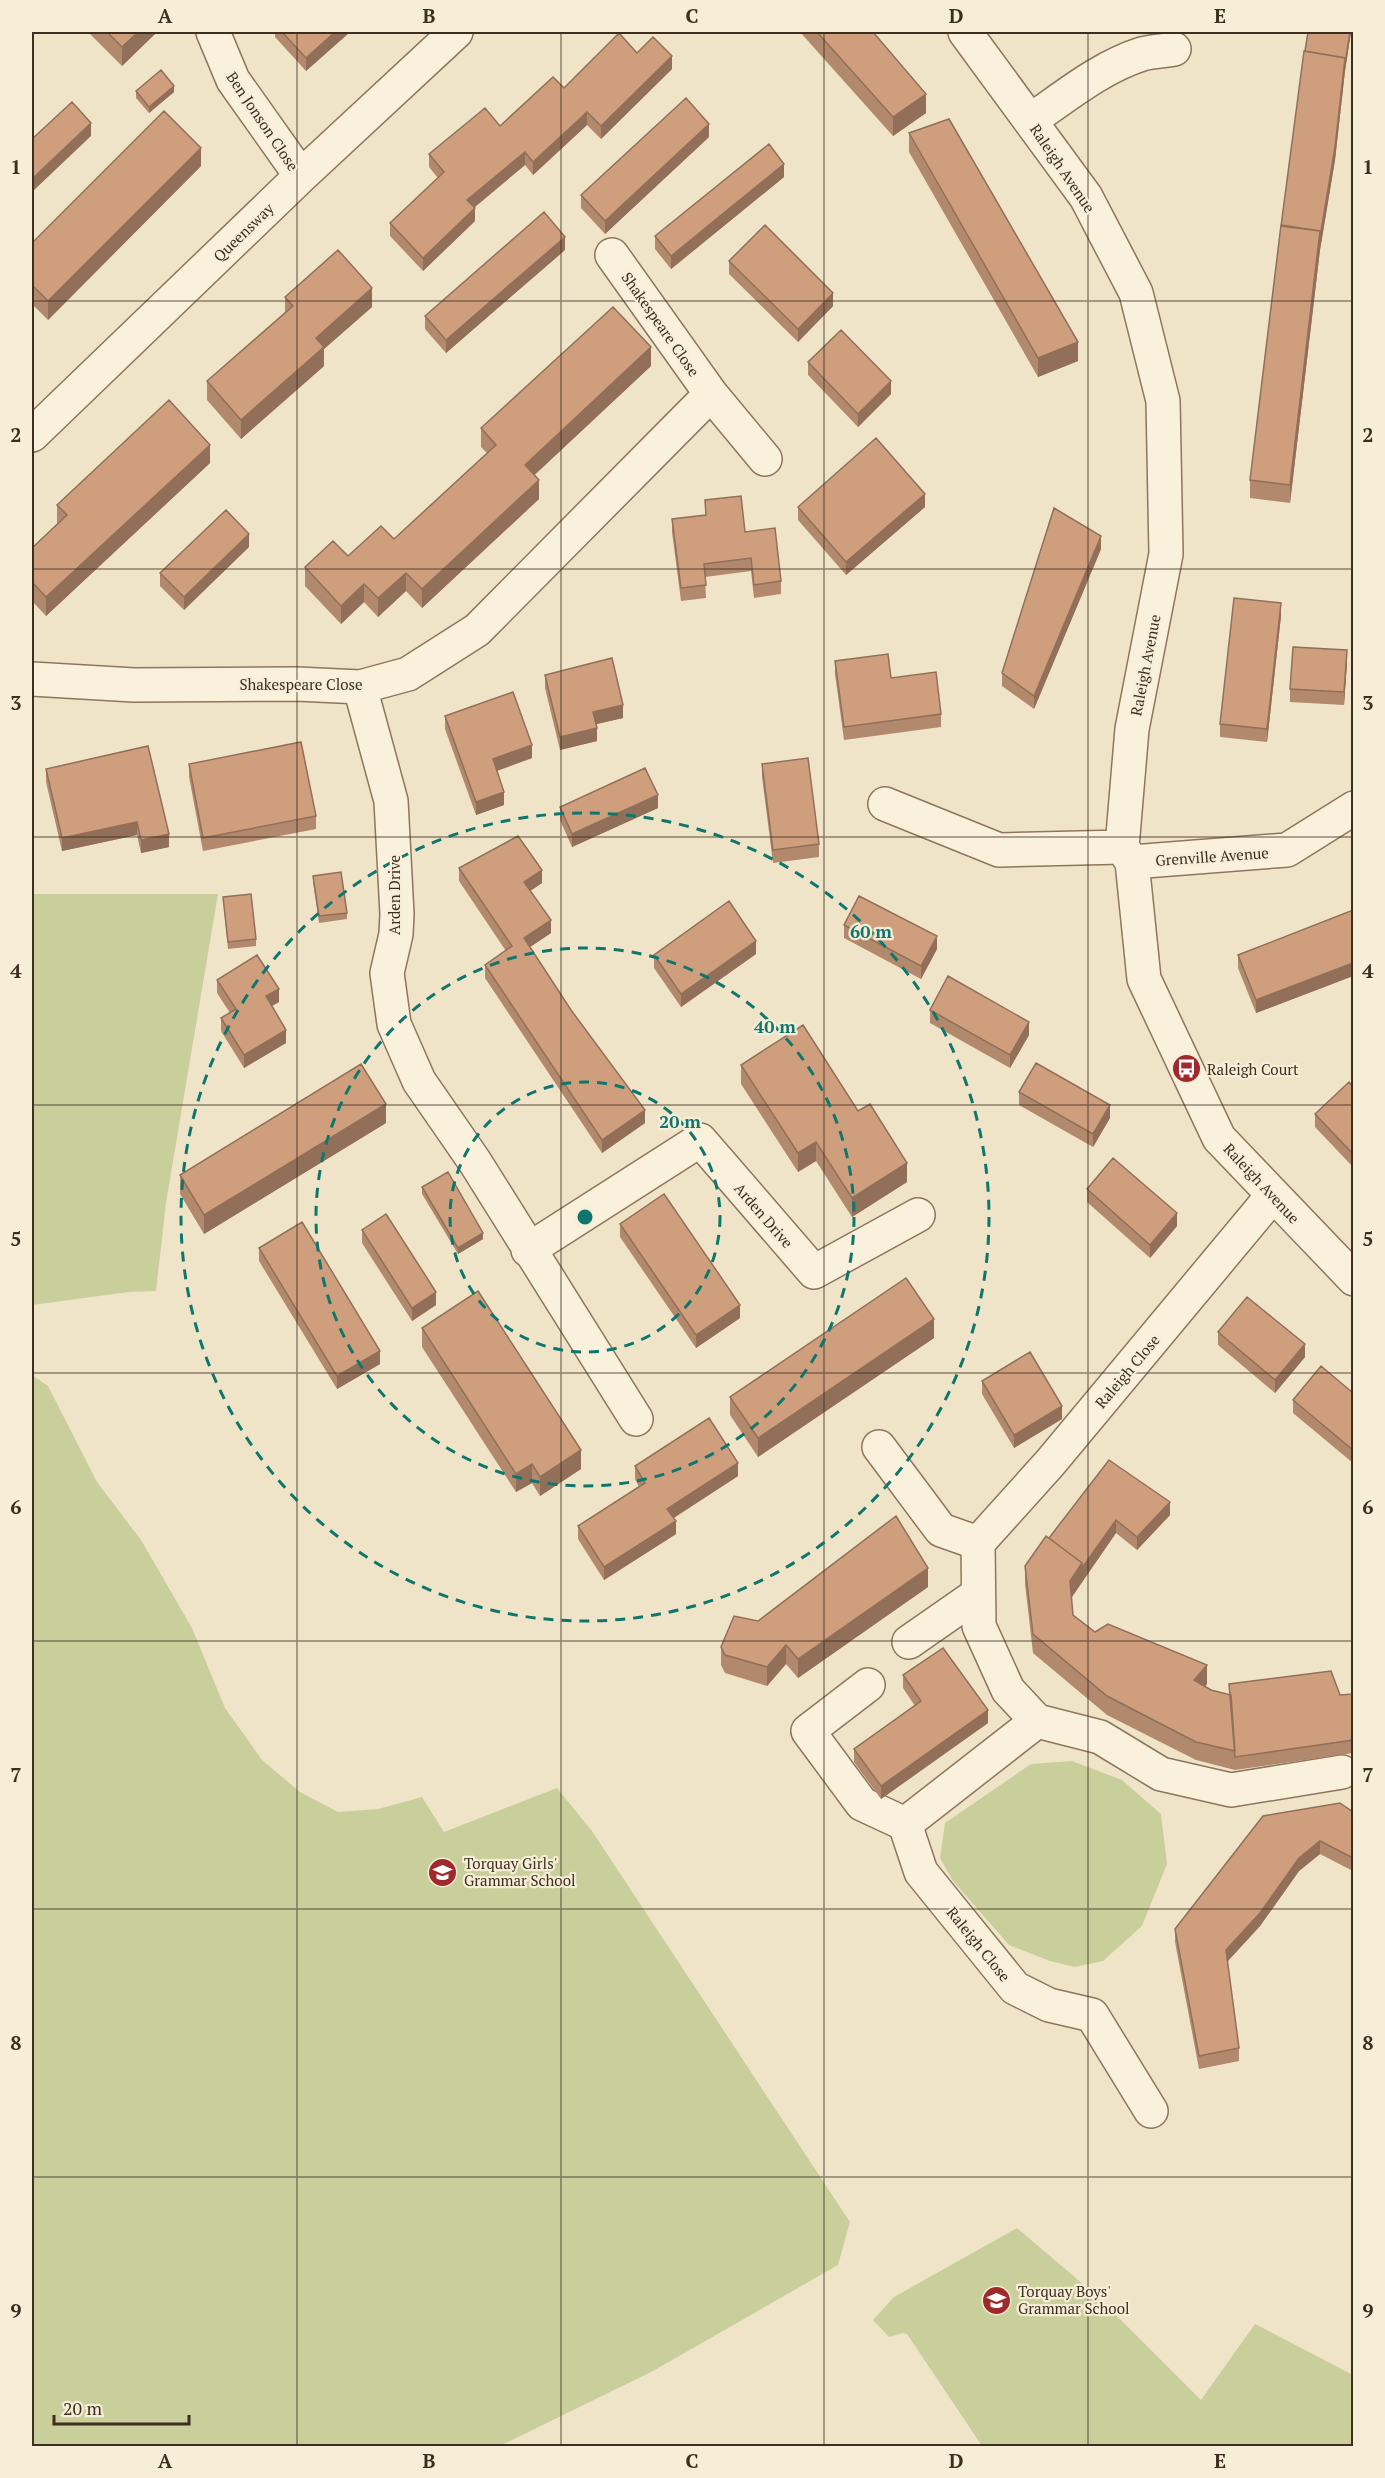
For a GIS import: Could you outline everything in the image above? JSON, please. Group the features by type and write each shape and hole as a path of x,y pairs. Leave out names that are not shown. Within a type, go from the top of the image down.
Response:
{"street":[{"name":"Ben Jonson Close","path":"213,32 232,80 301,176"},
{"name":"Queensway","path":"32,435 301,176 456,32"},
{"name":"Raleigh Avenue","path":"965,32 1086,197 1136,293 1163,401 1166,554 1132,729 1126,854 1144,979 1219,1138 1353,1279"},
{"path":"1030,120 1121,62 1144,54 1174,49"},
{"name":"Shakespeare Close","path":"612,255 711,394 765,459"},
{"name":"Shakespeare Close","path":"32,679 134,685 297,684 360,687 408,674 477,630 711,394"},
{"name":"Arden Drive","path":"360,687 391,801 397,914 396,934 387,973 394,1024 419,1082 475,1162 528,1250 636,1419"},
{"name":"Grenville Avenue","path":"885,804 999,850 1126,854 1287,850 1353,808"},
{"name":"Arden Drive","path":"528,1250 700,1140 814,1272 918,1215"},
{"name":"Raleigh Close","path":"978,1544 1050,1463 1273,1195"},
{"path":"879,1447 941,1530 978,1544 979,1626 1008,1690 1037,1721 1100,1737 1161,1774 1231,1790 1342,1772"},
{"path":"909,1642 978,1594"},
{"path":"868,1685 808,1731 862,1804 905,1824 1037,1721"},
{"name":"Raleigh Close","path":"905,1824 921,1872 1015,1988 1049,2005 1092,2015 1151,2111"}],"green space":[{"path":"32,894 218,894 166,1203 156,1291 129,1292 32,1305"},
{"name":"Torquay Girls' Grammar School","path":"32,1375 48,1386 97,1482 141,1540 192,1628 225,1708 262,1760 300,1792 338,1812 378,1809 422,1797 444,1832 557,1788 592,1831 850,2222 838,2265 653,2371 500,2446 32,2446"},
{"path":"1072,1761 1122,1780 1161,1814 1167,1864 1142,1926 1103,1961 1075,1967 1050,1961 1009,1945 953,1881 940,1858 945,1823 1031,1764"},
{"path":"1017,2228 1097,2296 1201,2400 1255,2324 1353,2375 1353,2446 982,2446 907,2334 889,2337 873,2320 894,2297"}],"building":[{"path":"107,32 138,32 122,47"},
{"path":"282,32 335,32 306,58"},
{"path":"817,32 873,32 926,94 893,117"},
{"path":"1308,32 1350,32 1345,64 1345,58 1305,51"},
{"path":"619,33 637,53 653,37 672,56 601,126 587,112 533,162 525,152 467,200 475,208 423,258 390,223 444,172 429,154 485,108 500,126 553,77 564,88"},
{"path":"1304,51 1345,58 1335,147 1320,237 1320,231 1281,226"},
{"path":"161,70 174,86 149,107 136,91"},
{"path":"686,98 709,124 605,221 581,195"},
{"path":"72,102 91,123 32,179 32,139"},
{"path":"164,111 201,148 48,301 32,285 32,243"},
{"path":"949,119 1078,342 1038,358 909,133"},
{"path":"769,144 784,164 671,256 655,236"},
{"path":"544,212 565,237 446,340 425,316"},
{"path":"765,225 833,293 798,329 729,261"},
{"path":"1281,225 1320,231 1290,485 1250,480"},
{"path":"338,250 372,288 316,338 324,347 241,420 207,381 293,306 285,297"},
{"path":"613,307 651,347 525,465 539,480 422,589 406,573 378,598 364,584 341,606 305,567 333,541 348,556 381,526 394,539 496,445 481,428"},
{"path":"841,330 891,381 858,414 808,362"},
{"path":"169,400 210,445 46,597 32,582 32,548 67,515 57,505"},
{"path":"876,438 925,494 846,562 798,507"},
{"path":"741,496 745,532 775,528 781,581 754,585 751,558 704,564 706,585 681,588 672,519 706,515 705,500"},
{"path":"1054,508 1101,536 1034,696 1002,673"},
{"path":"226,510 249,534 184,597 160,573"},
{"path":"1234,598 1281,603 1267,729 1220,724"},
{"path":"1293,647 1347,650 1344,692 1290,689"},
{"path":"888,654 891,678 936,672 941,714 844,727 835,661"},
{"path":"612,658 623,705 593,712 597,728 560,737 545,675"},
{"path":"513,692 532,745 493,759 504,792 476,802 445,716"},
{"path":"301,742 316,816 203,838 189,764"},
{"path":"148,746 169,834 141,840 137,822 62,838 46,769"},
{"path":"808,758 819,844 773,850 762,764"},
{"path":"645,768 658,795 572,834 560,807"},
{"path":"518,836 542,870 524,882 551,920 524,938 571,1010 645,1110 602,1140 485,965 512,946 459,868"},
{"path":"341,872 347,913 319,916 313,876"},
{"path":"251,894 256,939 228,942 223,897"},
{"path":"859,896 937,936 921,966 844,925"},
{"path":"729,901 756,941 681,994 654,955"},
{"path":"1353,910 1353,963 1256,1000 1238,955"},
{"path":"257,955 279,989 266,996 286,1030 244,1055 221,1018 236,1009 217,980"},
{"path":"948,976 1029,1022 1010,1055 930,1010"},
{"path":"803,1025 858,1111 870,1104 907,1163 852,1198 816,1142 798,1153 741,1065"},
{"path":"1036,1063 1110,1105 1093,1134 1019,1092"},
{"path":"361,1064 386,1104 204,1215 180,1175"},
{"path":"1349,1082 1353,1087 1353,1154 1315,1114"},
{"path":"1113,1158 1177,1213 1150,1245 1087,1189"},
{"path":"448,1172 483,1233 458,1248 422,1187"},
{"path":"664,1194 740,1305 696,1335 620,1224"},
{"path":"386,1214 436,1292 412,1308 362,1230"},
{"path":"302,1222 380,1351 337,1376 259,1248"},
{"path":"906,1278 934,1319 758,1438 730,1397"},
{"path":"478,1291 581,1450 540,1477 532,1464 516,1474 422,1328"},
{"path":"1247,1297 1305,1344 1275,1380 1218,1332"},
{"path":"1030,1352 1062,1406 1014,1435 982,1381"},
{"path":"1321,1366 1353,1393 1353,1450 1293,1400"},
{"path":"709,1418 738,1463 667,1509 676,1521 604,1567 578,1526 645,1483 635,1466"},
{"path":"1109,1460 1170,1502 1137,1537 1116,1520 1082,1568 1082,1563 1049,1538"},
{"path":"896,1516 928,1568 798,1659 786,1645 767,1667 725,1655 721,1647 734,1616 758,1621"},
{"path":"1046,1536 1082,1563 1070,1581 1073,1615 1095,1632 1108,1624 1207,1665 1194,1680 1211,1690 1231,1695 1235,1751 1196,1742 1107,1696 1033,1634 1025,1566"},
{"path":"943,1648 988,1710 881,1786 854,1749 921,1701 903,1675"},
{"path":"1331,1671 1340,1695 1353,1694 1353,1740 1235,1757 1229,1684"},
{"path":"1340,1803 1353,1812 1353,1858 1320,1841 1299,1858 1260,1913 1226,1950 1239,2048 1199,2056 1175,1929 1263,1816"}],"place":[{"name":"Raleigh Court","path":"1186,1069"},
{"name":"Torquay Girls' Grammar School","path":"443,1872"},
{"name":"Torquay Boys' Grammar School","path":"997,2300"}]}
